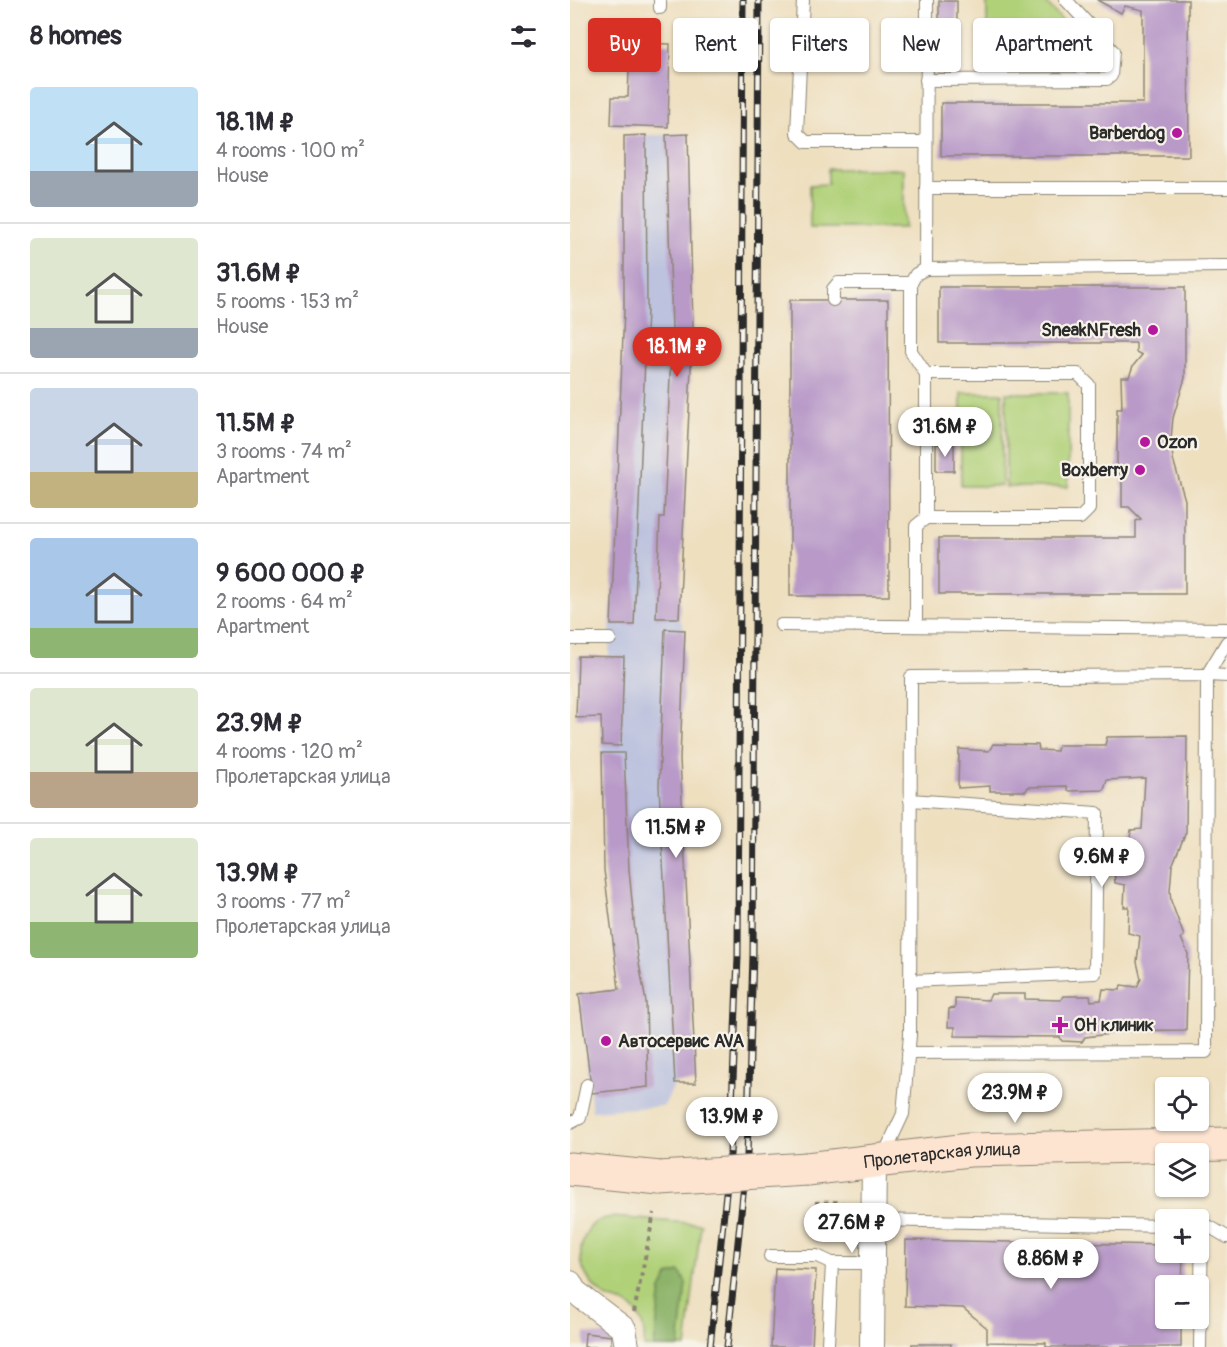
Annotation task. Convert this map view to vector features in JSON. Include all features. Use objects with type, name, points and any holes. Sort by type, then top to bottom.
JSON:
[{"type":"street","name":"Пролетарская улица","points":[[570,1169],[660,1178],[807,1169],[969,1150],[1227,1144]]},
{"type":"street","points":[[872,1347],[873,1220],[878,1161]]},
{"type":"street","points":[[570,1283],[574,1291],[626,1338]]},
{"type":"lane","points":[[802,0],[797,133],[800,139],[806,142],[926,142]]},
{"type":"lane","points":[[926,269],[927,0]]},
{"type":"lane","points":[[926,80],[1107,79],[1111,76],[1113,51],[1066,0]]},
{"type":"lane","points":[[926,188],[1227,188]]},
{"type":"lane","points":[[926,518],[926,374],[911,351],[911,284],[916,274],[926,269],[1227,266]]},
{"type":"lane","points":[[832,300],[833,289],[838,283],[911,284]]},
{"type":"lane","points":[[916,626],[916,526],[926,518],[1080,518],[1086,515],[1089,509],[1089,385],[1085,378],[1078,374],[926,374]]},
{"type":"lane","points":[[781,625],[1227,628]]},
{"type":"lane","points":[[570,639],[610,639]]},
{"type":"lane","points":[[908,1053],[1206,1052],[1207,675],[1227,642]]},
{"type":"lane","points":[[878,1161],[903,1114],[908,1053],[911,677],[1227,676]]},
{"type":"lane","points":[[910,800],[1097,813],[1095,973],[910,981]]},
{"type":"lane","points":[[570,1123],[580,1118],[587,1085]]},
{"type":"lane","points":[[873,1220],[1155,1226]]},
{"type":"lane","points":[[1209,1227],[1227,1237]]},
{"type":"lane","points":[[770,1256],[818,1256],[832,1263],[873,1263]]},
{"type":"lane","points":[[828,1344],[832,1263]]},
{"type":"lane","points":[[1200,1263],[1200,1347]]},
{"type":"path","points":[[815,1203],[839,1202],[853,1207]]},
{"type":"path","points":[[626,1338],[636,1309],[654,1213]]},
{"type":"shaded area","points":[[688,134],[693,327],[679,618],[685,630],[680,759],[696,1083],[675,1083],[664,1106],[592,1111],[579,994],[619,989],[604,870],[601,718],[576,718],[578,656],[609,656],[624,310],[624,136]]},
{"type":"green space","points":[[987,0],[1043,0],[1060,18],[987,18]]},
{"type":"green space","points":[[828,169],[904,169],[904,228],[810,228],[810,185],[828,184]]},
{"type":"green space","points":[[961,393],[1002,393],[1002,486],[961,486]]},
{"type":"green space","points":[[1006,393],[1068,393],[1068,487],[1006,487]]},
{"type":"green space","points":[[612,1217],[701,1224],[686,1347],[644,1347],[643,1326],[634,1309],[603,1295],[591,1283],[583,1269],[581,1246],[589,1229],[595,1223]]},
{"type":"green space","points":[[680,1272],[686,1283],[679,1347],[654,1347],[661,1289],[669,1275]]},
{"type":"building","points":[[1097,0],[1188,0],[1189,156],[941,156],[941,103],[1143,103],[1143,10],[1125,6],[1121,13]]},
{"type":"building","points":[[939,1],[957,1],[957,18],[939,18]]},
{"type":"building","points":[[661,44],[670,44],[668,127],[611,125],[612,97],[628,97],[629,72],[661,72]]},
{"type":"building","points":[[688,134],[693,327],[679,618],[656,618],[660,517],[664,517],[672,329],[666,135]]},
{"type":"building","points":[[646,135],[647,310],[634,625],[611,625],[624,310],[624,136]]},
{"type":"building","points":[[939,287],[1185,287],[1185,378],[1173,418],[1171,439],[1173,459],[1185,500],[1185,594],[939,594],[939,538],[1136,538],[1136,521],[1141,519],[1129,507],[1122,507],[1122,474],[1117,473],[1117,409],[1122,409],[1121,377],[1129,377],[1133,366],[1142,355],[1136,352],[1136,343],[939,343]]},
{"type":"building","points":[[790,300],[888,300],[889,596],[790,596]]},
{"type":"building","points":[[936,444],[954,445],[954,471],[936,471]]},
{"type":"building","points":[[665,629],[685,630],[680,759],[696,1083],[675,1083],[659,786]]},
{"type":"building","points":[[578,656],[624,657],[621,746],[602,745],[601,717],[576,718]]},
{"type":"building","points":[[1187,736],[1186,832],[1172,866],[1170,891],[1171,901],[1184,936],[1181,938],[1188,954],[1186,1030],[1111,1031],[1110,1034],[1085,1037],[1082,1042],[1062,1041],[1060,1037],[955,1036],[955,1027],[948,1027],[949,1009],[955,1008],[955,998],[988,1000],[991,994],[1025,994],[1025,999],[1061,1000],[1063,996],[1090,996],[1091,1001],[1101,1000],[1103,989],[1120,990],[1121,985],[1137,987],[1141,979],[1137,962],[1140,936],[1128,933],[1129,907],[1124,907],[1125,885],[1115,883],[1114,868],[1126,864],[1124,850],[1129,846],[1131,830],[1142,829],[1145,778],[1107,780],[1104,790],[1068,791],[1067,786],[1028,787],[1026,791],[990,791],[990,786],[958,788],[959,749],[989,751],[993,744],[1038,745],[1039,750],[1057,751],[1058,745],[1105,745],[1107,737]]},
{"type":"building","points":[[602,753],[624,753],[629,870],[637,952],[646,1002],[648,1087],[592,1093],[579,994],[619,989],[604,870]]},
{"type":"building","points":[[906,1240],[1155,1245],[1155,1263],[1183,1263],[1182,1275],[1155,1275],[1155,1329],[1181,1329],[1181,1347],[1046,1347],[1046,1343],[987,1342],[987,1328],[963,1308],[905,1306]]},
{"type":"building","points":[[775,1268],[816,1270],[812,1347],[771,1347]]},
{"type":"building","points":[[585,1333],[611,1336],[611,1347],[584,1347]]},
{"type":"building","points":[[912,1344],[951,1344],[951,1347],[912,1347]]},
{"type":"railway","points":[[710,1347],[730,1155],[738,957],[743,0]]},
{"type":"railway","points":[[727,1347],[747,1156],[753,954],[759,0]]},
{"type":"place","name":"Barberdog","points":[[1177,133]]},
{"type":"place","name":"SneakNFresh","points":[[1153,330]]},
{"type":"place","name":"Ozon","points":[[1145,442]]},
{"type":"place","name":"Boxberry","points":[[1140,470]]},
{"type":"place","name":"ОН клиник","points":[[1060,1025]]},
{"type":"place","name":"Автосервис AVA","points":[[606,1041]]}]
